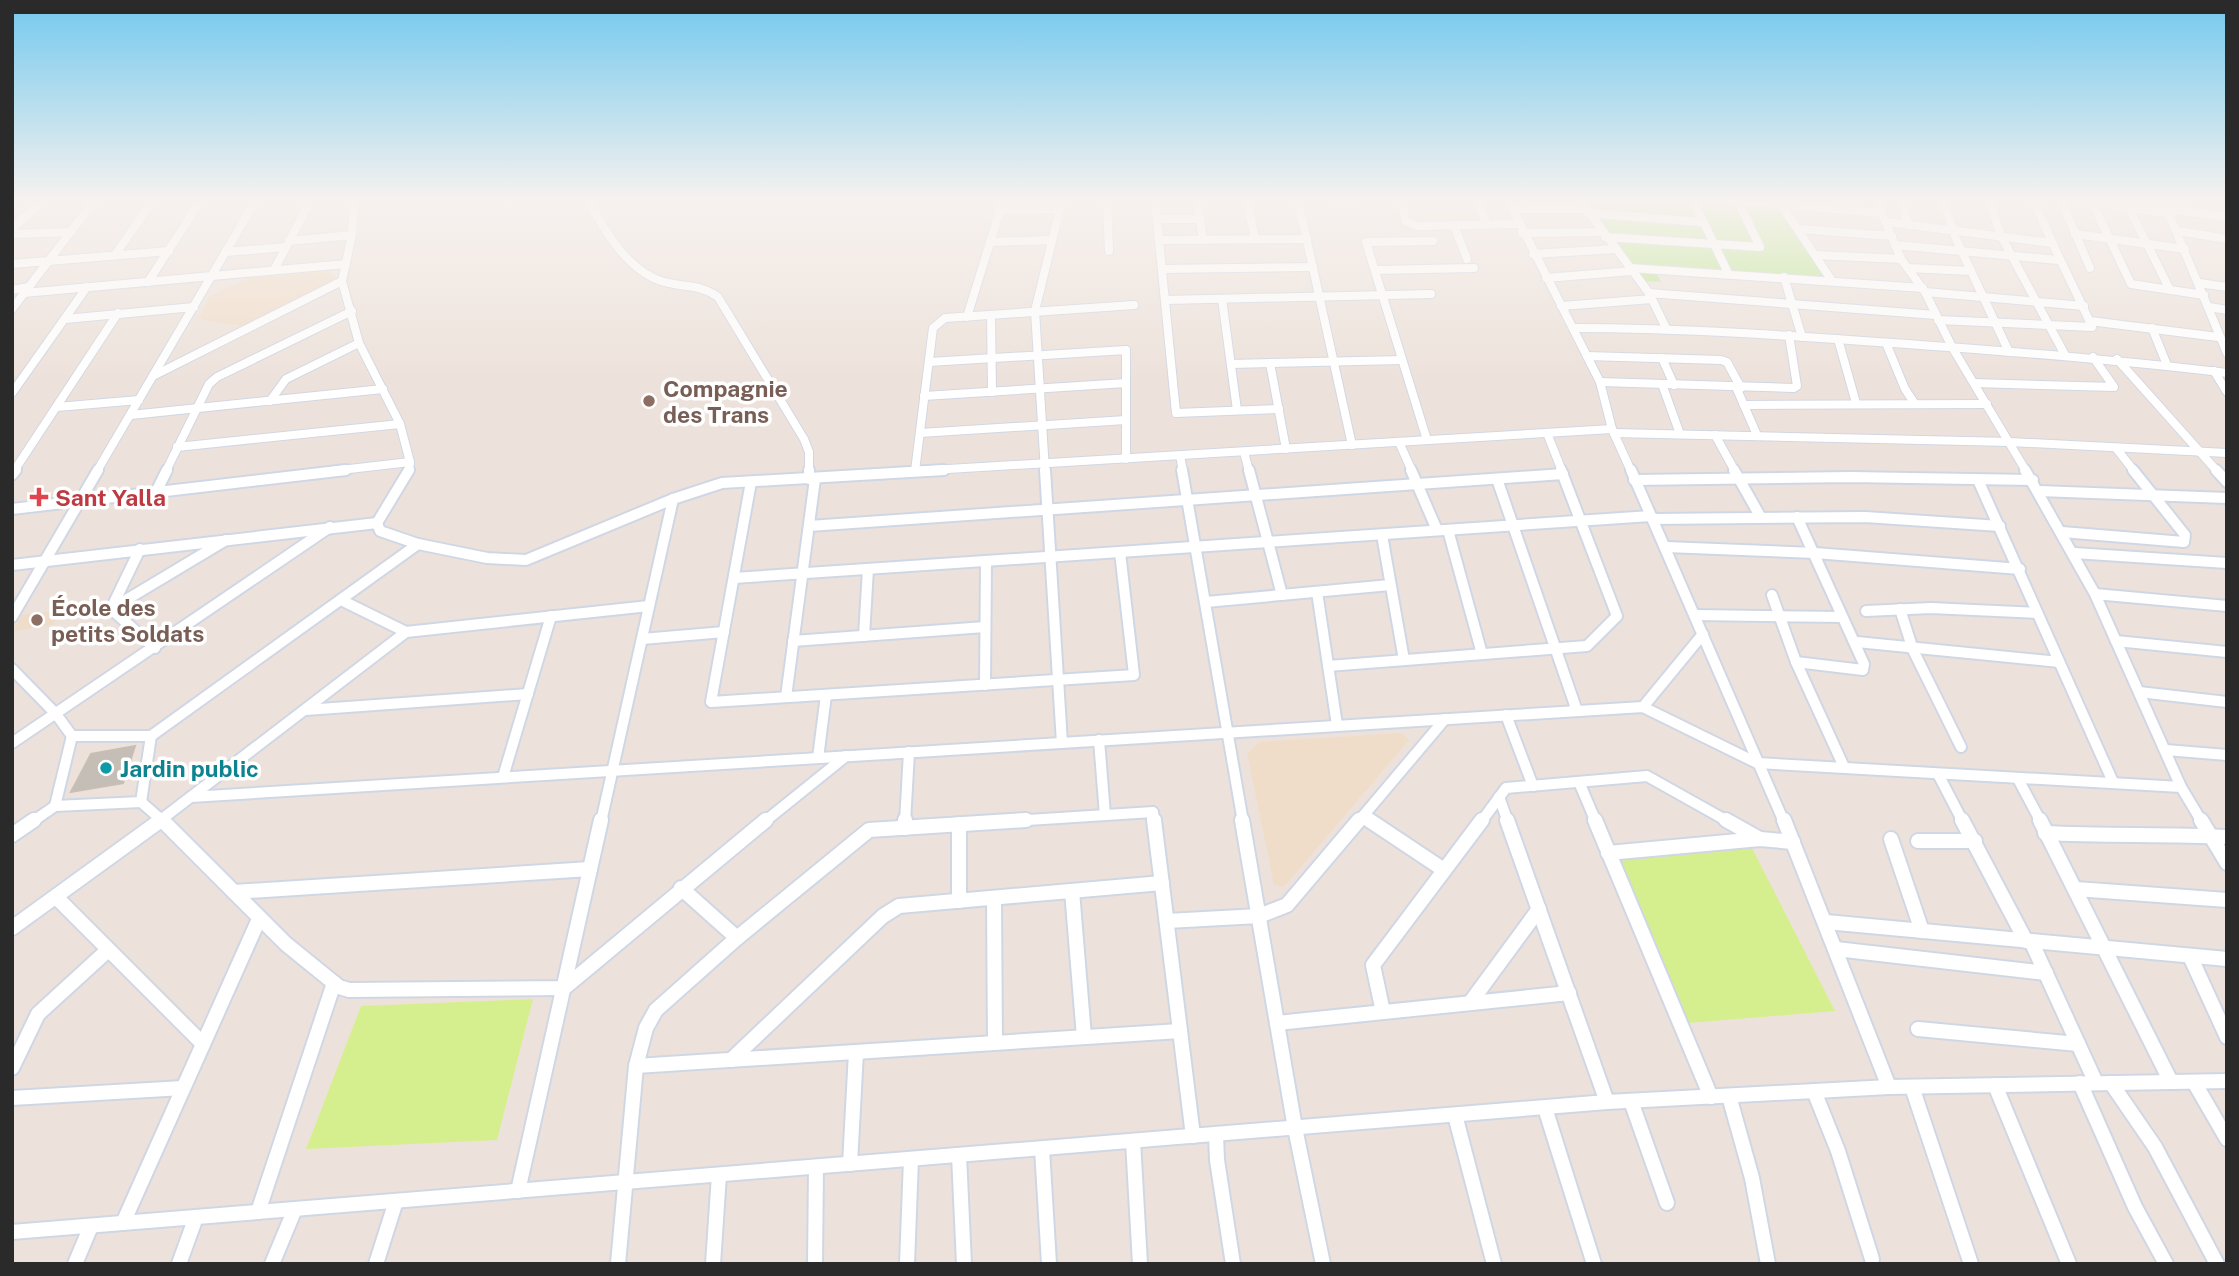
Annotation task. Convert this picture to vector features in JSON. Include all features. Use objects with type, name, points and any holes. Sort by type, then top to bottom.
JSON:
[{"type":"street","points":[[12,264],[65,260]]},
{"type":"street","points":[[148,282],[163,260]]},
{"type":"street","points":[[12,617],[222,260]]},
{"type":"street","points":[[274,270],[280,260]]},
{"type":"street","points":[[346,260],[342,281],[359,343],[400,424],[411,462],[409,473],[377,523]]},
{"type":"street","points":[[633,260],[649,276],[663,281],[706,287],[718,297],[804,439],[809,452],[812,479],[808,526],[786,697]]},
{"type":"street","points":[[967,317],[985,260]]},
{"type":"street","points":[[1047,260],[1035,312],[1062,743]]},
{"type":"street","points":[[1161,260],[1176,413],[1279,409]]},
{"type":"street","points":[[1311,260],[1352,445]]},
{"type":"street","points":[[1373,260],[1427,440]]},
{"type":"street","points":[[1536,260],[1600,382],[1613,431],[1633,480],[1667,547],[1793,842],[1889,1087]]},
{"type":"street","points":[[1624,260],[1651,296],[1666,328]]},
{"type":"street","points":[[1721,260],[1728,273]]},
{"type":"street","points":[[1819,260],[1832,281]]},
{"type":"street","points":[[1901,260],[1924,290],[1952,347],[2074,553],[2181,787],[2209,838],[2227,863]]},
{"type":"street","points":[[1966,260],[2009,352]]},
{"type":"street","points":[[2015,260],[2065,355]]},
{"type":"street","points":[[1561,306],[1651,296],[2090,328],[2084,306],[2058,260],[2054,260]]},
{"type":"street","points":[[2086,260],[2090,268]]},
{"type":"street","points":[[2120,260],[2131,284],[2204,295]]},
{"type":"street","points":[[2154,260],[2171,290]]},
{"type":"street","points":[[2189,260],[2218,337],[2226,348]]},
{"type":"street","points":[[12,309],[49,261]]},
{"type":"street","points":[[12,290],[87,287],[345,264]]},
{"type":"street","points":[[1162,270],[1313,267]]},
{"type":"street","points":[[1377,271],[1474,268]]},
{"type":"street","points":[[1908,268],[1971,271]]},
{"type":"street","points":[[1546,278],[1631,269],[1728,273],[2084,306]]},
{"type":"street","points":[[1784,277],[1802,337]]},
{"type":"street","points":[[153,376],[342,281]]},
{"type":"street","points":[[2199,282],[2227,287]]},
{"type":"street","points":[[12,393],[87,287]]},
{"type":"street","points":[[1165,300],[1431,293]]},
{"type":"street","points":[[1222,299],[1237,411]]},
{"type":"street","points":[[915,472],[933,328],[945,318],[1134,305]]},
{"type":"street","points":[[65,319],[194,307]]},
{"type":"street","points":[[2209,307],[2227,310]]},
{"type":"street","points":[[156,492],[194,409],[209,384],[217,377],[352,311]]},
{"type":"street","points":[[12,475],[16,463],[57,407],[118,313]]},
{"type":"street","points":[[991,315],[992,391]]},
{"type":"street","points":[[2090,321],[2218,337]]},
{"type":"street","points":[[1573,328],[1666,328],[1789,335],[2118,359],[2227,373]]},
{"type":"street","points":[[2152,328],[2166,365]]},
{"type":"street","points":[[1600,382],[1739,388],[1797,386],[1789,335]]},
{"type":"street","points":[[1838,339],[1856,403]]},
{"type":"street","points":[[270,401],[286,379],[359,343]]},
{"type":"street","points":[[1886,343],[1905,389],[1915,404]]},
{"type":"street","points":[[929,362],[1126,350],[1126,459]]},
{"type":"street","points":[[1587,356],[1727,362],[1757,435]]},
{"type":"street","points":[[1974,383],[2114,387],[2093,357]]},
{"type":"street","points":[[1662,358],[1674,385]]},
{"type":"street","points":[[2118,359],[2227,482]]},
{"type":"street","points":[[1231,364],[1402,360]]},
{"type":"street","points":[[1270,363],[1286,449]]},
{"type":"street","points":[[2214,371],[2227,392]]},
{"type":"street","points":[[12,377],[25,376]]},
{"type":"street","points":[[924,396],[1126,383]]},
{"type":"street","points":[[1662,384],[1680,434]]},
{"type":"street","points":[[131,415],[383,389]]},
{"type":"street","points":[[57,407],[139,400]]},
{"type":"street","points":[[1744,405],[1987,404]]},
{"type":"street","points":[[920,433],[1126,420]]},
{"type":"street","points":[[177,447],[400,424]]},
{"type":"street","points":[[377,523],[380,531],[418,544],[508,561],[526,560],[673,499],[722,484],[1547,433],[1613,431],[2010,442],[2227,453]]},
{"type":"street","points":[[1328,666],[1587,646],[1617,616],[1547,433]]},
{"type":"street","points":[[1715,435],[1760,516]]},
{"type":"street","points":[[1399,442],[1442,530],[1482,654]]},
{"type":"street","points":[[2062,532],[2184,542],[2185,535],[2116,448]]},
{"type":"street","points":[[1244,452],[1282,595]]},
{"type":"street","points":[[1180,456],[1295,1128],[1323,1264]]},
{"type":"street","points":[[12,509],[411,462]]},
{"type":"street","points":[[808,526],[1563,474]]},
{"type":"street","points":[[1497,479],[1577,710]]},
{"type":"street","points":[[1633,480],[2033,480]]},
{"type":"street","points":[[1978,480],[2113,782]]},
{"type":"street","points":[[751,482],[711,702],[1134,675],[1120,552]]},
{"type":"street","points":[[2039,491],[2227,498]]},
{"type":"street","points":[[518,1191],[673,499]]},
{"type":"street","points":[[734,578],[1652,517],[1865,517],[2000,526]]},
{"type":"street","points":[[1796,662],[1863,670],[1864,664],[1857,642],[1842,617],[1797,517]]},
{"type":"street","points":[[12,565],[377,523]]},
{"type":"street","points":[[12,743],[330,527]]},
{"type":"street","points":[[1382,535],[1404,660]]},
{"type":"street","points":[[111,609],[229,539]]},
{"type":"street","points":[[72,736],[151,736],[418,544]]},
{"type":"street","points":[[1667,547],[1815,553],[2020,569]]},
{"type":"street","points":[[111,609],[140,550]]},
{"type":"street","points":[[2074,553],[2227,562]]},
{"type":"street","points":[[985,685],[986,561]]},
{"type":"street","points":[[864,636],[868,569]]},
{"type":"street","points":[[1206,602],[1390,585]]},
{"type":"street","points":[[1317,592],[1337,726]]},
{"type":"street","points":[[2095,594],[2227,606]]},
{"type":"street","points":[[1772,595],[1796,662],[1844,767]]},
{"type":"street","points":[[341,600],[406,632]]},
{"type":"street","points":[[12,928],[162,819],[406,632],[649,606]]},
{"type":"street","points":[[1867,611],[1931,608],[2037,613]]},
{"type":"street","points":[[111,609],[155,648]]},
{"type":"street","points":[[1900,610],[1913,650],[1961,747]]},
{"type":"street","points":[[1695,615],[1842,617]]},
{"type":"street","points":[[503,777],[551,617]]},
{"type":"street","points":[[793,642],[985,627]]},
{"type":"street","points":[[642,639],[724,632]]},
{"type":"street","points":[[1643,706],[1703,634]]},
{"type":"street","points":[[2116,641],[2227,652]]},
{"type":"street","points":[[1857,642],[1913,650],[2059,662]]},
{"type":"street","points":[[12,669],[56,714],[72,736],[55,806]]},
{"type":"street","points":[[2139,692],[2227,702]]},
{"type":"street","points":[[306,710],[528,694]]},
{"type":"street","points":[[818,758],[826,695]]},
{"type":"street","points":[[191,797],[1643,706],[1757,763],[2181,787]]},
{"type":"street","points":[[1506,715],[1533,786]]},
{"type":"street","points":[[1167,920],[1259,916],[1287,905],[1445,719]]},
{"type":"street","points":[[141,802],[151,736]]},
{"type":"street","points":[[1099,740],[1105,815]]},
{"type":"street","points":[[2166,750],[2227,755]]},
{"type":"street","points":[[905,828],[909,752]]},
{"type":"street","points":[[12,835],[55,806],[141,802],[162,819],[259,919],[334,984],[349,990],[564,988],[681,888],[847,756]]},
{"type":"street","points":[[1938,774],[2046,973],[2078,1044],[2104,1083],[2155,1147],[2217,1264]]},
{"type":"street","points":[[1383,1012],[1373,965],[1506,788],[1647,776],[1760,839]]},
{"type":"street","points":[[2018,779],[2076,889],[2171,1082]]},
{"type":"street","points":[[1578,782],[1711,1097]]},
{"type":"street","points":[[1499,797],[1607,1102]]},
{"type":"street","points":[[618,1264],[628,1182],[636,1066],[646,1028],[656,1010],[737,938],[869,830],[1153,812],[1193,1136]]},
{"type":"street","points":[[1363,816],[1444,870]]},
{"type":"street","points":[[959,824],[959,901]]},
{"type":"street","points":[[2045,833],[2126,837],[2159,834],[2227,837]]},
{"type":"street","points":[[1608,853],[1760,839],[1793,842]]},
{"type":"street","points":[[1891,839],[1922,931]]},
{"type":"street","points":[[1918,841],[1975,841]]},
{"type":"street","points":[[234,892],[590,869]]},
{"type":"street","points":[[731,1060],[883,916],[899,906],[1162,883]]},
{"type":"street","points":[[681,888],[737,938]]},
{"type":"street","points":[[2076,889],[2227,900]]},
{"type":"street","points":[[1072,891],[1084,1037]]},
{"type":"street","points":[[55,897],[203,1044]]},
{"type":"street","points":[[994,898],[995,1043]]},
{"type":"street","points":[[1470,1003],[1539,909]]},
{"type":"street","points":[[123,1223],[259,919]]},
{"type":"street","points":[[1826,922],[2227,959]]},
{"type":"street","points":[[1836,948],[2046,973]]},
{"type":"street","points":[[12,1068],[38,1014],[108,950]]},
{"type":"street","points":[[2190,956],[2227,1037]]},
{"type":"street","points":[[258,1212],[334,984]]},
{"type":"street","points":[[1278,1023],[1569,993]]},
{"type":"street","points":[[1919,1030],[2078,1044]]},
{"type":"street","points":[[636,1066],[1180,1031]]},
{"type":"street","points":[[850,1164],[856,1052]]},
{"type":"street","points":[[12,1232],[1607,1102],[1889,1087],[2227,1080]]},
{"type":"street","points":[[2194,1082],[2227,1139]]},
{"type":"street","points":[[2080,1083],[2135,1208],[2166,1264]]},
{"type":"street","points":[[1996,1085],[2069,1264]]},
{"type":"street","points":[[1912,1087],[1971,1264]]},
{"type":"street","points":[[12,1098],[183,1088]]},
{"type":"street","points":[[1814,1091],[1838,1151],[1872,1259]]},
{"type":"street","points":[[1729,1096],[1752,1178],[1769,1264]]},
{"type":"street","points":[[1631,1101],[1667,1203]]},
{"type":"street","points":[[1545,1108],[1594,1264]]},
{"type":"street","points":[[1455,1115],[1494,1264]]},
{"type":"street","points":[[1216,1135],[1217,1160],[1233,1264]]},
{"type":"street","points":[[1133,1141],[1140,1264]]},
{"type":"street","points":[[1042,1149],[1049,1264]]},
{"type":"street","points":[[959,1155],[964,1264]]},
{"type":"street","points":[[907,1264],[911,1159]]},
{"type":"street","points":[[815,1264],[816,1167]]},
{"type":"street","points":[[713,1264],[719,1175]]},
{"type":"street","points":[[376,1264],[396,1201]]},
{"type":"street","points":[[272,1264],[295,1209]]},
{"type":"street","points":[[179,1264],[197,1217]]},
{"type":"street","points":[[75,1264],[91,1226]]},
{"type":"shaded area","points":[[330,271],[337,279],[242,326],[199,319],[209,297],[248,278]]},
{"type":"shaded area","name":"École des petits Soldats","points":[[62,610],[53,625],[14,631],[21,615]]},
{"type":"shaded area","points":[[1402,733],[1409,740],[1284,887],[1274,885],[1247,753],[1260,742]]},
{"type":"green space","points":[[1628,260],[1818,260],[1831,280],[1656,272],[1661,282],[1643,281]]},
{"type":"green space","points":[[1752,848],[1835,1011],[1688,1023],[1619,858]]},
{"type":"green space","points":[[533,999],[497,1140],[306,1149],[361,1006]]},
{"type":"building","name":"Jardin public","points":[[135,746],[123,783],[71,792],[91,754]]},
{"type":"place","name":"Compagnie des Trans","points":[[649,401]]},
{"type":"place","name":"Sant Yalla","points":[[39,497]]},
{"type":"place","name":"École des petits Soldats","points":[[37,620]]},
{"type":"place","name":"Jardin public","points":[[106,768]]}]
